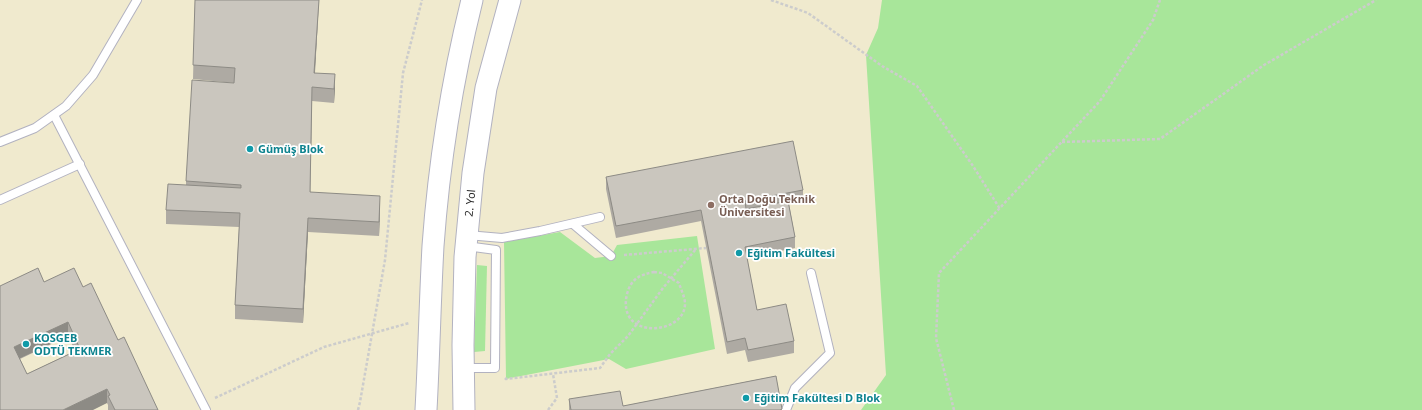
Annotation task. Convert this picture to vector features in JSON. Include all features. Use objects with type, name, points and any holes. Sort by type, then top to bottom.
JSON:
[{"type":"street","points":[[426,410],[433,246],[444,141],[459,51],[472,0]]},
{"type":"street","name":"2. Yol","points":[[464,410],[463,312],[467,240],[474,173],[486,88],[510,0]]},
{"type":"lane","points":[[0,142],[35,128],[66,106],[93,75],[137,0]]},
{"type":"lane","points":[[54,114],[204,407]]},
{"type":"lane","points":[[0,200],[80,164]]},
{"type":"lane","points":[[467,240],[502,238],[600,217]]},
{"type":"lane","points":[[573,224],[611,256]]},
{"type":"lane","points":[[463,368],[495,368],[496,250],[467,240]]},
{"type":"lane","points":[[786,410],[795,388],[830,353],[811,273]]},
{"type":"path","points":[[358,410],[385,260],[403,73],[422,0]]},
{"type":"path","points":[[771,0],[808,13],[882,66],[918,86],[973,166],[1000,209]]},
{"type":"path","points":[[954,410],[936,338],[939,273],[1100,100],[1153,20],[1160,0]]},
{"type":"path","points":[[1062,142],[1160,138],[1264,65],[1376,0]]},
{"type":"path","points":[[611,256],[706,248]]},
{"type":"path","points":[[495,368],[506,379],[600,368],[610,354],[628,336],[671,278],[696,249]]},
{"type":"path","points":[[654,272],[662,273],[671,278],[679,283],[684,297],[685,306],[679,319],[667,327],[643,328],[636,325],[628,315],[625,305],[628,291],[633,281],[643,275],[654,272]]},
{"type":"path","points":[[204,407],[324,346],[430,318]]},
{"type":"path","points":[[548,410],[557,398],[553,374]]},
{"type":"shaded area","name":"Orta Doğu Teknik Üniversitesi","points":[[0,0],[1422,0],[1422,410],[0,410]]},
{"type":"green space","points":[[882,0],[1422,0],[1422,410],[861,410],[886,375],[866,55],[878,28]]},
{"type":"green space","points":[[560,232],[595,258],[611,256],[617,245],[697,236],[715,349],[626,369],[609,359],[506,379],[504,242]]},
{"type":"green space","points":[[477,265],[487,266],[485,351],[474,352]]},
{"type":"building","name":"Gümüş Blok","points":[[195,0],[319,0],[314,73],[335,74],[334,89],[312,87],[310,192],[380,196],[379,222],[308,218],[303,309],[235,305],[240,213],[166,210],[168,184],[241,188],[241,185],[186,181],[192,80],[234,83],[235,68],[193,65]]},
{"type":"building","name":"Eğitim Fakültesi","points":[[793,141],[803,190],[745,201],[746,209],[788,201],[795,237],[745,247],[757,310],[786,304],[794,341],[748,350],[745,338],[727,342],[701,210],[616,226],[606,177]]},
{"type":"building","name":"KOSGEB ODTÜ TEKMER","points":[[38,268],[44,282],[74,268],[83,287],[91,283],[118,340],[124,337],[158,410],[115,410],[108,396],[110,395],[107,389],[63,410],[0,410],[0,286]],"holes":[[[68,322],[80,349],[27,374],[14,347]]]},
{"type":"building","points":[[776,376],[782,409],[780,410],[571,410],[569,399],[620,391],[623,406]]},
{"type":"place","name":"Gümüş Blok","points":[[250,149]]},
{"type":"place","name":"Orta Doğu Teknik Üniversitesi","points":[[711,205]]},
{"type":"place","name":"Eğitim Fakültesi","points":[[739,253]]},
{"type":"place","name":"KOSGEB ODTÜ TEKMER","points":[[26,344]]},
{"type":"place","name":"Eğitim Fakültesi D Blok","points":[[746,398]]}]
